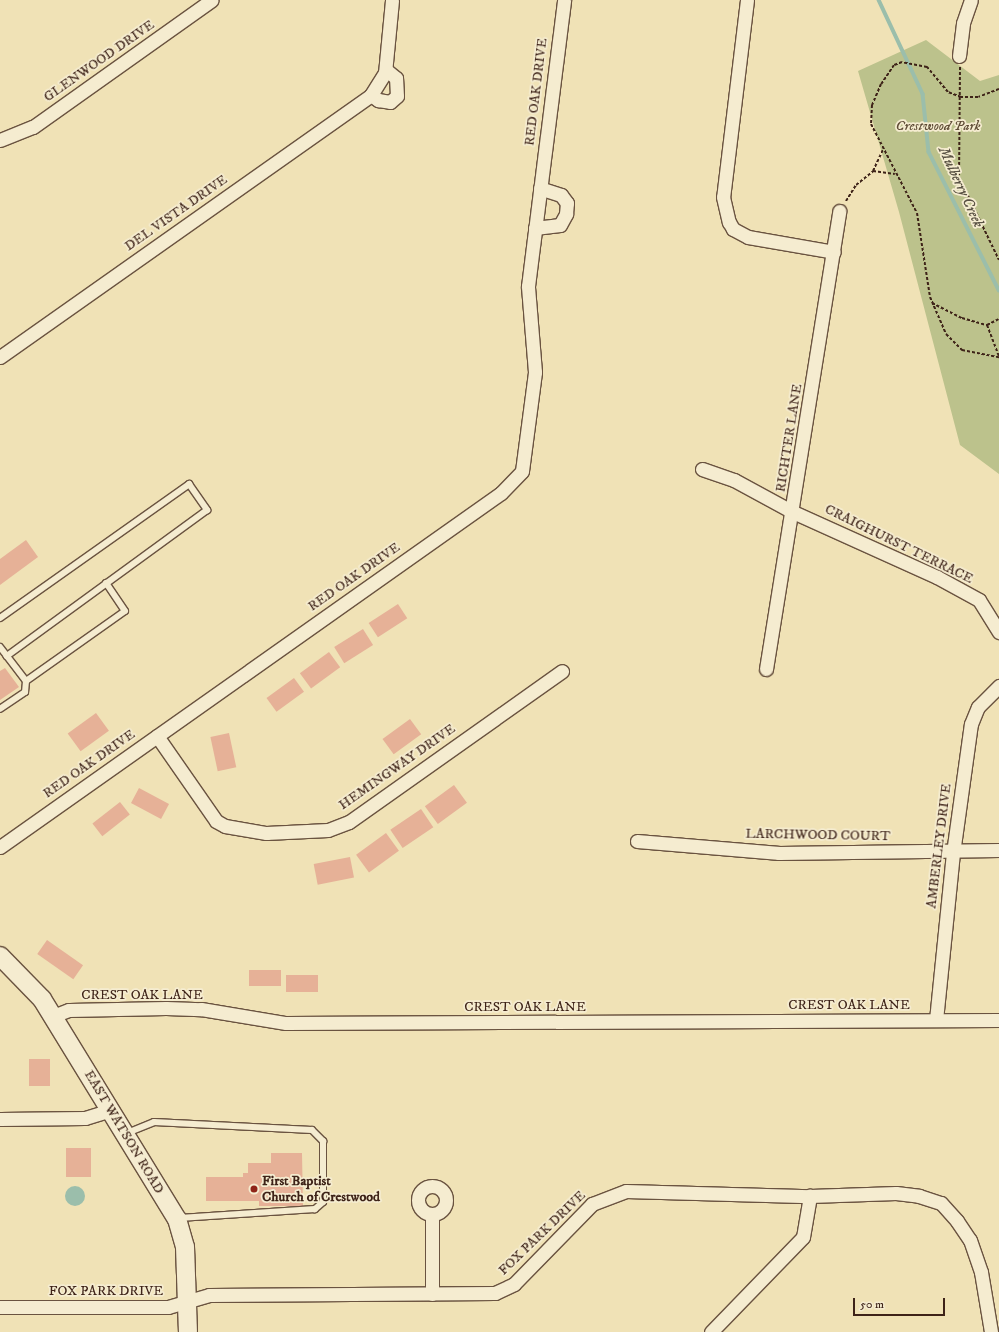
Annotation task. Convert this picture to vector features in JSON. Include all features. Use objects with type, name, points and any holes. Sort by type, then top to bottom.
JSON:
[{"type":"street","name":"GLENWOOD DRIVE","points":[[0,140],[33,127],[212,0]]},
{"type":"street","name":"DEL VISTA DRIVE","points":[[0,357],[371,95],[381,84],[386,70],[392,0]]},
{"type":"street","name":"RED OAK DRIVE","points":[[0,847],[501,493],[522,471],[535,372],[528,286],[564,0]]},
{"type":"street","points":[[747,0],[723,196],[729,222],[733,229],[748,237],[834,252]]},
{"type":"street","points":[[959,56],[963,23],[971,0]]},
{"type":"street","points":[[371,95],[378,100],[390,102],[397,96],[396,78],[386,70]]},
{"type":"street","points":[[535,228],[546,229],[560,225],[566,214],[567,203],[561,195],[540,188]]},
{"type":"street","name":"RICHTER LANE","points":[[766,670],[793,512],[840,211]]},
{"type":"street","name":"CRAIGHURST TERRACE","points":[[702,469],[734,480],[793,512],[937,577],[979,600],[999,632]]},
{"type":"street","name":"HEMINGWAY DRIVE","points":[[157,736],[216,820],[225,826],[266,833],[328,830],[349,822],[562,671]]},
{"type":"street","name":"AMBERLEY DRIVE","points":[[936,1020],[953,852],[971,724],[978,707],[999,686]]},
{"type":"street","name":"LARCHWOOD COURT","points":[[637,841],[779,852],[953,852],[999,850]]},
{"type":"street","name":"EAST WATSON ROAD","points":[[0,956],[42,998],[112,1110],[177,1219],[185,1247],[188,1332]]},
{"type":"street","name":"CREST OAK LANE","points":[[54,1016],[69,1010],[166,1008],[201,1009],[286,1023],[999,1020]]},
{"type":"street","points":[[0,1119],[85,1118],[112,1110]]},
{"type":"street","name":"FOX PARK DRIVE","points":[[0,1307],[168,1307],[209,1295],[495,1293],[505,1290],[514,1284],[592,1204],[608,1196],[626,1191],[810,1196],[896,1194],[919,1196],[941,1203],[970,1240],[981,1272],[991,1332]]},
{"type":"street","points":[[712,1332],[803,1237],[810,1196]]},
{"type":"street","points":[[432,1214],[432,1294]]},
{"type":"lane","points":[[0,618],[189,484],[207,510],[7,656]]},
{"type":"lane","points":[[26,681],[125,611],[106,583]]},
{"type":"lane","points":[[0,647],[26,681],[25,692],[0,709]]},
{"type":"lane","points":[[126,1133],[154,1122],[312,1130],[323,1141],[323,1202],[315,1209],[194,1215],[177,1219]]},
{"type":"path","points":[[959,56],[961,97],[958,113],[959,177],[999,260]]},
{"type":"path","points":[[988,325],[999,357],[962,350],[946,334],[931,302],[917,213],[902,180],[895,174],[872,124],[872,105],[894,65],[902,62],[919,64],[927,67],[948,92],[961,97],[978,97],[999,89]]},
{"type":"path","points":[[840,211],[844,210],[847,195],[872,171],[883,150]]},
{"type":"path","points":[[872,171],[895,174]]},
{"type":"path","points":[[931,302],[962,318],[988,325],[999,319]]},
{"type":"green space","name":"Crestwood Park","points":[[926,40],[980,81],[999,75],[999,474],[960,445],[899,212],[858,71]]},
{"type":"shaded area","points":[[75,1186],[82,1189],[85,1196],[82,1203],[75,1206],[68,1203],[65,1196],[68,1189]]},
{"type":"building","points":[[26,540],[38,557],[0,585],[0,559]]},
{"type":"building","points":[[398,604],[407,618],[378,637],[369,623]]},
{"type":"building","points":[[363,629],[373,645],[344,663],[334,647]]},
{"type":"building","points":[[329,652],[340,667],[311,689],[300,673]]},
{"type":"building","points":[[5,668],[19,687],[0,700],[0,671]]},
{"type":"building","points":[[294,678],[304,692],[276,712],[266,698]]},
{"type":"building","points":[[96,713],[109,731],[81,751],[68,734]]},
{"type":"building","points":[[410,719],[421,734],[394,754],[382,739]]},
{"type":"building","points":[[229,733],[236,767],[218,771],[210,737]]},
{"type":"building","points":[[454,785],[467,803],[438,824],[425,806]]},
{"type":"building","points":[[139,788],[169,804],[161,819],[131,803]]},
{"type":"building","points":[[120,802],[130,815],[102,836],[92,824]]},
{"type":"building","points":[[421,809],[433,827],[403,848],[390,830]]},
{"type":"building","points":[[386,833],[399,851],[369,873],[356,855]]},
{"type":"building","points":[[350,857],[354,878],[318,885],[314,864]]},
{"type":"building","points":[[47,940],[83,965],[73,979],[37,954]]},
{"type":"building","points":[[249,970],[281,970],[281,986],[249,986]]},
{"type":"building","points":[[286,975],[318,975],[318,992],[286,992]]},
{"type":"building","points":[[29,1059],[50,1059],[50,1086],[29,1086]]},
{"type":"building","points":[[66,1148],[91,1148],[91,1177],[66,1177]]},
{"type":"building","name":"First Baptist Church of Crestwood","points":[[271,1153],[302,1153],[303,1206],[259,1206],[259,1201],[206,1201],[206,1177],[243,1177],[243,1173],[248,1173],[248,1163],[271,1163]]},
{"type":"waterway","name":"Mulberry Creek","points":[[879,0],[923,94],[929,152],[999,290]]},
{"type":"place","name":"First Baptist Church of Crestwood","points":[[254,1189]]}]
